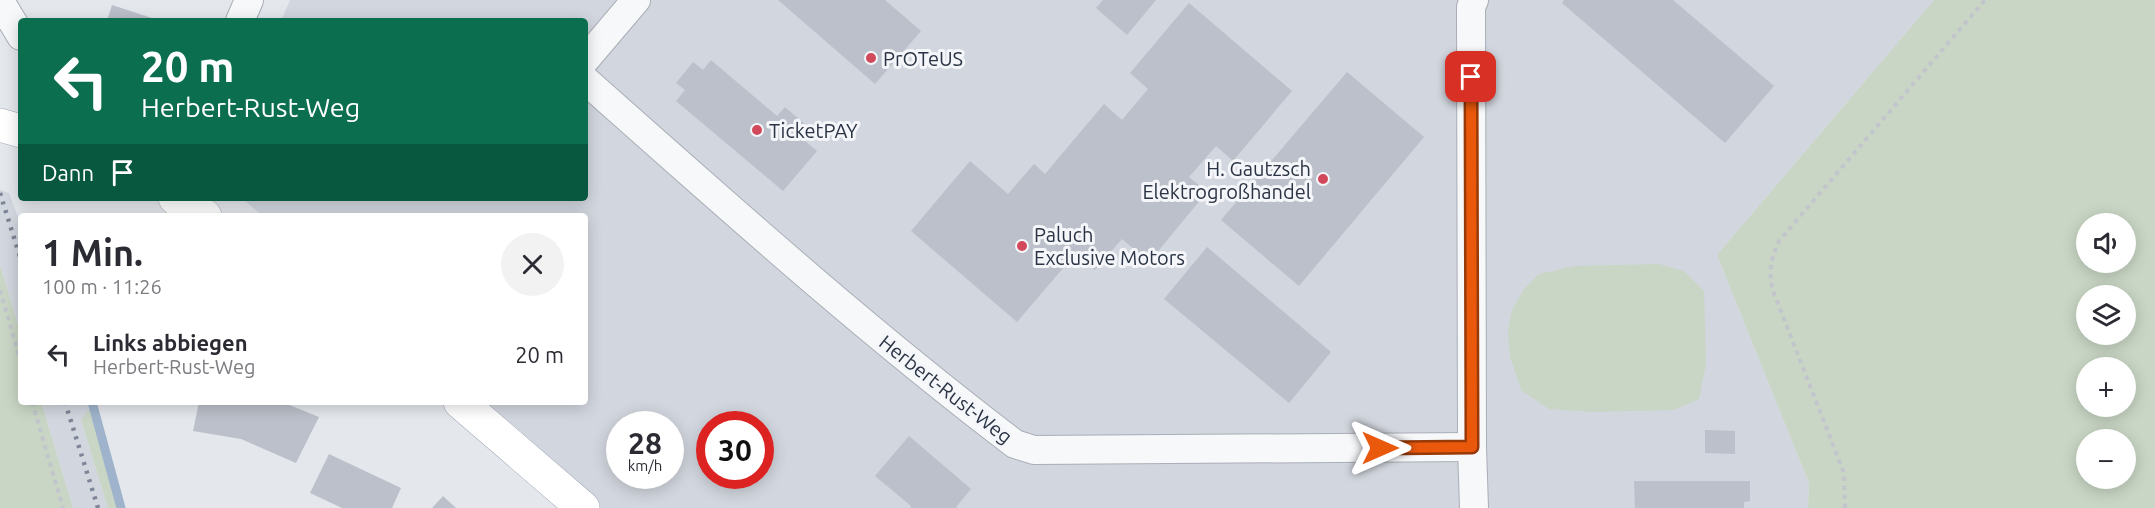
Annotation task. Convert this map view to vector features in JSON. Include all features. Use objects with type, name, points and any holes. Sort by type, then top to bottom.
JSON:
[{"type":"main road","points":[[0,125],[18,130]]},
{"type":"main road","points":[[180,201],[200,213]]},
{"type":"main road","points":[[463,405],[583,508]]},
{"type":"street","points":[[241,18],[249,0]]},
{"type":"street","points":[[588,56],[636,0]]},
{"type":"street","points":[[1474,0],[1471,7],[1474,508]]},
{"type":"street","points":[[0,1],[18,31]]},
{"type":"street","name":"Herbert-Rust-Weg","points":[[588,83],[803,273],[904,357],[1015,444],[1034,450],[1472,447]]},
{"type":"path","points":[[1845,508],[1844,472],[1773,291],[1769,277],[1770,263],[1779,240],[1985,0]]},
{"type":"path","points":[[0,290],[18,353]]},
{"type":"path","points":[[33,405],[63,508]]},
{"type":"shaded area","points":[[290,0],[1934,0],[1717,255],[1809,483],[1808,508],[600,508],[480,405],[588,405],[588,213],[259,213],[245,201],[588,201],[588,18],[282,18]]},
{"type":"shaded area","points":[[0,190],[9,193],[18,217],[18,325],[0,265]]},
{"type":"shaded area","points":[[42,405],[88,405],[89,409],[81,420],[108,508],[73,508]]},
{"type":"green space","points":[[1934,0],[2155,0],[2155,508],[1808,508],[1809,483],[1717,255]]},
{"type":"green space","points":[[1659,264],[1684,271],[1704,291],[1706,364],[1699,399],[1674,410],[1593,412],[1549,409],[1521,390],[1510,357],[1508,332],[1512,310],[1524,289],[1539,274],[1575,266]]},
{"type":"green space","points":[[0,265],[18,325],[18,405],[42,405],[73,508],[0,508]]},
{"type":"green space","points":[[89,409],[120,508],[108,508],[81,420]]},
{"type":"building","name":"PrOTeUS","points":[[778,0],[885,0],[921,31],[875,84]]},
{"type":"building","points":[[1103,0],[1156,0],[1127,35],[1096,8]]},
{"type":"building","points":[[1564,0],[1673,0],[1774,86],[1725,143],[1562,3]]},
{"type":"building","points":[[1189,3],[1292,91],[1233,161],[1216,146],[1189,177],[1207,192],[1149,262],[1122,239],[1095,270],[1076,253],[1017,322],[911,231],[970,161],[1008,194],[1034,164],[1045,174],[1104,104],[1122,120],[1148,89],[1130,73]]},
{"type":"building","points":[[112,5],[152,18],[108,18]]},
{"type":"building","name":"TicketPAY","points":[[711,60],[777,116],[785,107],[806,125],[798,135],[817,151],[783,191],[676,101],[685,90],[676,83],[693,62],[703,70]]},
{"type":"building","name":"H. Gautzsch Elektrogroßhandel","points":[[1347,72],[1424,137],[1299,286],[1221,220]]},
{"type":"building","points":[[1207,247],[1331,352],[1289,403],[1164,299]]},
{"type":"building","points":[[198,405],[289,405],[319,417],[296,463],[241,439],[193,431]]},
{"type":"building","points":[[1705,430],[1735,431],[1735,454],[1705,453]]},
{"type":"building","points":[[909,436],[971,489],[956,507],[958,508],[910,508],[911,506],[875,476]]},
{"type":"building","points":[[329,454],[401,488],[392,508],[342,508],[310,493]]},
{"type":"building","points":[[1634,481],[1750,481],[1750,501],[1744,502],[1744,508],[1635,508]]},
{"type":"building","points":[[443,496],[456,508],[432,508]]},
{"type":"waterway","points":[[93,405],[121,508]]},
{"type":"railway","points":[[0,193],[18,250]]},
{"type":"railway","points":[[66,405],[98,508]]},
{"type":"place","name":"PrOTeUS","points":[[871,58]]},
{"type":"place","name":"TicketPAY","points":[[757,130]]},
{"type":"place","name":"H. Gautzsch Elektrogroßhandel","points":[[1323,179]]},
{"type":"place","name":"Paluch Exclusive Motors","points":[[1022,246]]},
{"type":"route","points":[[1380,448],[1472,447],[1471,77]]}]
